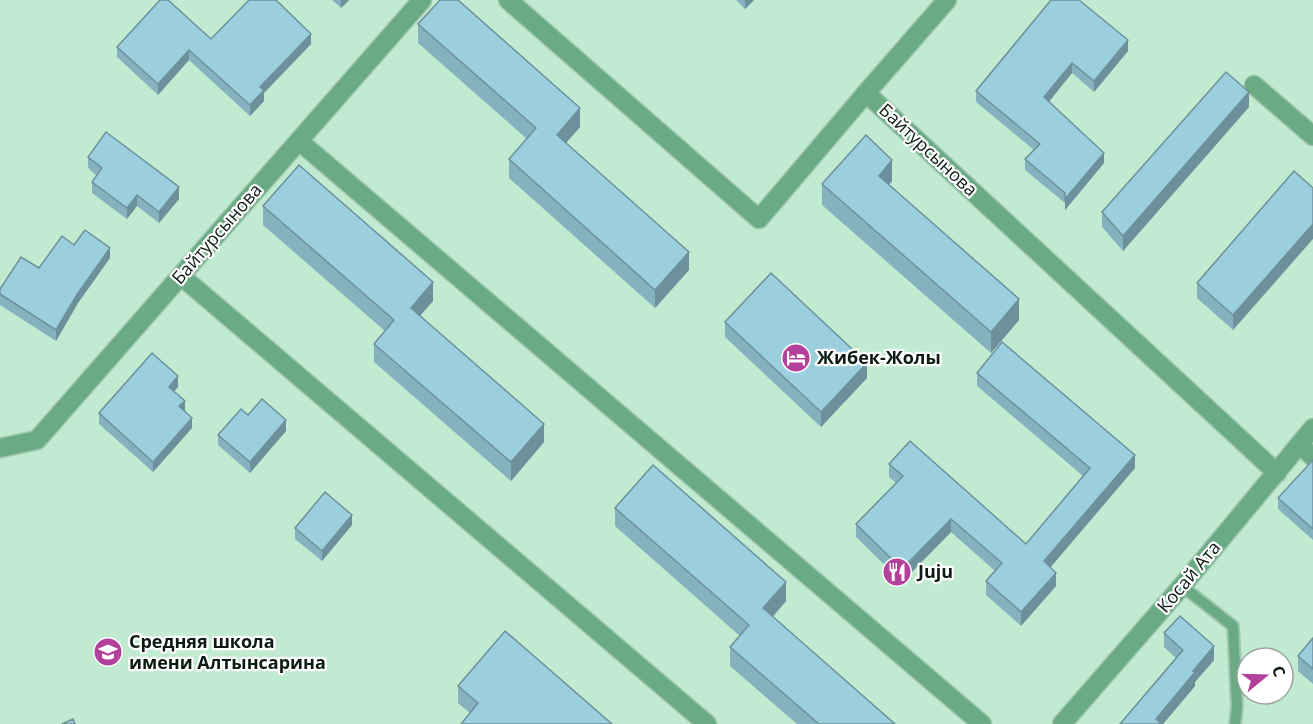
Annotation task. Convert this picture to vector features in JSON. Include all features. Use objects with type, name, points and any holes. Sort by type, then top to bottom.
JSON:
[{"type":"street","name":"Байтурсынова","points":[[0,448],[37,440],[422,0]]},
{"type":"street","name":"Байтурсынова","points":[[508,0],[759,219],[866,93],[1276,472]]},
{"type":"street","points":[[866,93],[947,0]]},
{"type":"street","points":[[1254,85],[1313,136]]},
{"type":"street","points":[[299,141],[982,724]]},
{"type":"street","points":[[181,276],[706,724]]},
{"type":"street","name":"Косай Ата","points":[[1062,724],[1182,586],[1276,472],[1306,451],[1313,428]]},
{"type":"lane","points":[[1182,586],[1233,626],[1237,706],[1235,724]]},
{"type":"building","points":[[160,0],[168,0],[211,39],[249,0],[276,0],[311,34],[260,87],[264,90],[250,105],[189,50],[158,84],[117,47]]},
{"type":"building","points":[[440,0],[458,0],[580,108],[557,135],[689,252],[655,290],[509,159],[536,128],[418,24]]},
{"type":"building","points":[[1051,0],[1079,0],[1128,40],[1094,81],[1072,63],[1044,97],[1104,153],[1065,199],[1065,193],[1025,159],[1040,144],[976,91]]},
{"type":"building","points":[[1226,72],[1249,92],[1123,236],[1102,212]]},
{"type":"building","points":[[106,132],[179,187],[159,212],[137,195],[127,208],[92,182],[102,168],[88,157]]},
{"type":"building","points":[[866,135],[892,160],[879,176],[1019,299],[991,332],[822,184]]},
{"type":"building","points":[[299,165],[433,282],[411,308],[544,424],[511,462],[374,344],[394,320],[263,206]]},
{"type":"building","points":[[1294,171],[1313,188],[1313,224],[1233,315],[1197,283]]},
{"type":"building","points":[[85,230],[110,248],[78,293],[56,330],[0,294],[0,289],[21,257],[39,268],[62,236],[74,245]]},
{"type":"building","name":"Жибек-Жолы","points":[[771,273],[867,363],[821,412],[725,322]]},
{"type":"building","points":[[1002,342],[1135,455],[1044,561],[1056,573],[1021,612],[986,581],[1002,563],[951,519],[902,569],[856,524],[903,476],[889,464],[910,441],[1026,544],[1090,468],[977,373]]},
{"type":"building","points":[[152,353],[178,376],[169,387],[185,401],[179,406],[192,418],[153,462],[99,413]]},
{"type":"building","points":[[262,399],[286,420],[250,462],[218,435],[241,409],[248,415]]},
{"type":"building","points":[[1313,460],[1313,529],[1278,498]]},
{"type":"building","points":[[653,465],[786,582],[763,608],[895,724],[819,724],[730,647],[749,625],[615,508]]},
{"type":"building","points":[[325,492],[352,515],[322,551],[295,528]]},
{"type":"building","points":[[1180,616],[1214,646],[1156,719],[1161,724],[1120,724],[1183,650],[1164,633]]},
{"type":"building","points":[[505,631],[612,724],[461,724],[478,703],[458,686]]},
{"type":"building","points":[[1313,638],[1313,669],[1298,656]]},
{"type":"building","points":[[73,719],[75,724],[62,724]]},
{"type":"place","name":"Жибек-Жолы","points":[[796,358]]},
{"type":"place","name":"Juju","points":[[897,572]]},
{"type":"place","name":"Средняя школа имени Алтынсарина","points":[[108,652]]}]
